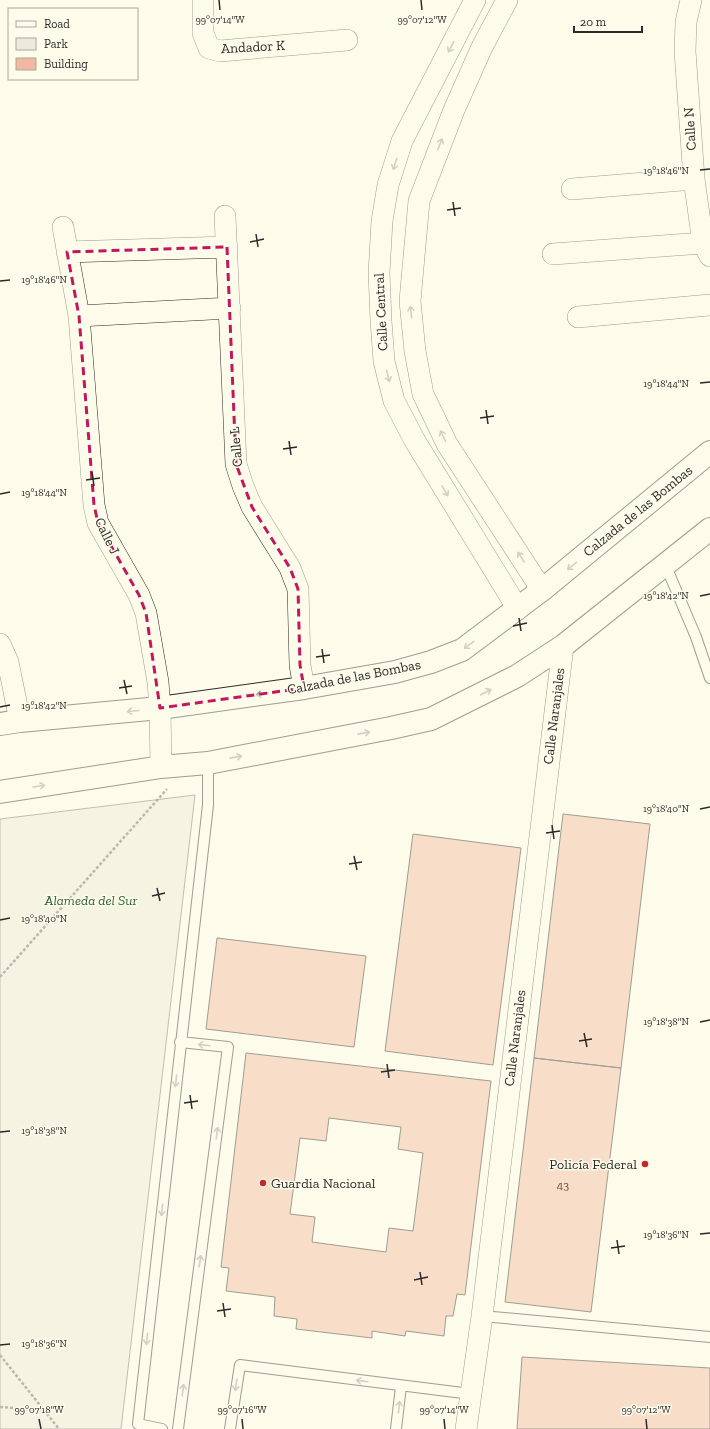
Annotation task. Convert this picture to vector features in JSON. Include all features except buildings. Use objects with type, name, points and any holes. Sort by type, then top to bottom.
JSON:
[{"type":"main road","name":"Calzada de las Bombas","points":[[10,723],[160,708],[304,688],[395,672],[431,662],[462,650],[542,590],[710,452]]},
{"type":"main road","points":[[0,792],[161,767],[198,764],[383,730],[431,719],[517,676],[563,646],[710,529]]},
{"type":"street","name":"Andador K","points":[[203,0],[203,33],[210,48],[220,51],[347,40]]},
{"type":"street","name":"Calle Central","points":[[476,0],[402,141],[388,185],[382,221],[379,273],[381,321],[384,361],[394,401],[415,441],[518,609]]},
{"type":"street","name":"Calle Central","points":[[507,0],[482,47],[454,110],[419,201],[410,301],[415,351],[423,394],[426,401],[447,444],[542,590]]},
{"type":"street","name":"Calle N","points":[[691,0],[686,22],[685,51],[694,179],[706,249]]},
{"type":"street","points":[[572,189],[694,179]]},
{"type":"street","name":"Calle L","points":[[226,216],[236,464],[242,486],[252,507],[290,568],[298,589],[300,664],[304,688]]},
{"type":"street","name":"Calle J","points":[[63,227],[79,316],[94,505],[98,524],[139,595],[146,613],[158,682],[161,767]]},
{"type":"street","points":[[67,252],[227,247]]},
{"type":"street","points":[[553,254],[706,249]]},
{"type":"street","points":[[578,317],[710,304]]},
{"type":"street","points":[[79,316],[230,308]]},
{"type":"street","points":[[0,644],[8,662],[10,723]]},
{"type":"street","name":"Calle Naranjales","points":[[466,1429],[482,1316],[563,646]]},
{"type":"lane","points":[[665,564],[696,637],[710,678]]},
{"type":"lane","points":[[162,1429],[138,1424],[180,1042],[208,806],[198,764]]},
{"type":"lane","points":[[178,1429],[228,1048],[180,1042]]},
{"type":"lane","points":[[482,1316],[710,1337]]},
{"type":"lane","points":[[230,1429],[240,1365],[471,1394]]},
{"type":"lane","points":[[396,1429],[401,1386]]},
{"type":"path","points":[[0,977],[198,764]]},
{"type":"path","points":[[0,1355],[59,1429]]},
{"type":"path","points":[[0,1407],[43,1410]]},
{"type":"highlighted area","points":[[227,247],[236,464],[252,507],[290,568],[298,589],[300,665],[304,688],[160,708],[146,613],[139,595],[98,523],[94,505],[79,316],[67,252]]},
{"type":"green space","name":"Alameda del Sur","points":[[195,795],[121,1429],[0,1429],[0,819]]},
{"type":"place","name":"Policía Federal","points":[[645,1164]]},
{"type":"place","name":"Guardia Nacional","points":[[263,1183]]}]
